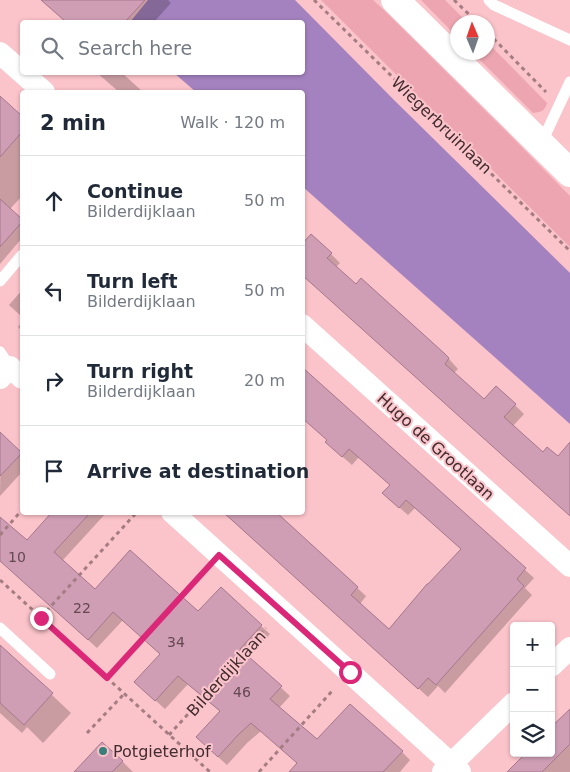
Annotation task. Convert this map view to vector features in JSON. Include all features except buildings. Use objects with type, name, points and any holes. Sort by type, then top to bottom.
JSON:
[{"type":"street","points":[[395,0],[570,173]]},
{"type":"street","points":[[0,53],[20,71]]},
{"type":"street","points":[[25,75],[42,90]]},
{"type":"street","name":"Hugo de Grootlaan","points":[[305,328],[570,566]]},
{"type":"street","points":[[175,515],[350,672],[451,769],[510,707]]},
{"type":"street","points":[[555,662],[570,648]]},
{"type":"lane","points":[[489,0],[494,5],[570,40]]},
{"type":"lane","points":[[540,144],[570,82]]},
{"type":"lane","points":[[0,281],[20,257]]},
{"type":"lane","points":[[0,628],[50,674]]},
{"type":"path","name":"Wiegerbruinlaan","points":[[314,0],[570,251]]},
{"type":"path","points":[[454,0],[470,15]]},
{"type":"path","points":[[495,40],[559,104]]},
{"type":"path","points":[[0,534],[20,512]]},
{"type":"path","points":[[41,618],[133,515]]},
{"type":"path","points":[[107,678],[219,555]]},
{"type":"path","points":[[0,580],[210,772]]},
{"type":"path","name":"Bilderdijklaan","points":[[169,735],[282,611]]},
{"type":"path","points":[[259,772],[350,672]]},
{"type":"path","points":[[87,733],[124,694]]},
{"type":"shaded area","points":[[148,0],[295,0],[570,273],[570,424],[305,189],[305,90],[194,90],[176,75],[305,75],[305,20],[132,20]]},
{"type":"shaded area","points":[[321,0],[373,0],[384,10],[570,196],[570,247]]},
{"type":"shaded area","points":[[421,0],[445,0],[460,15],[450,15],[450,30]]},
{"type":"shaded area","points":[[495,50],[547,103],[540,112],[533,113],[480,60],[495,60]]},
{"type":"place","name":"Potgieterhof","points":[[103,751]]},
{"type":"route","points":[[41,618],[107,678],[219,555],[350,672]]}]
